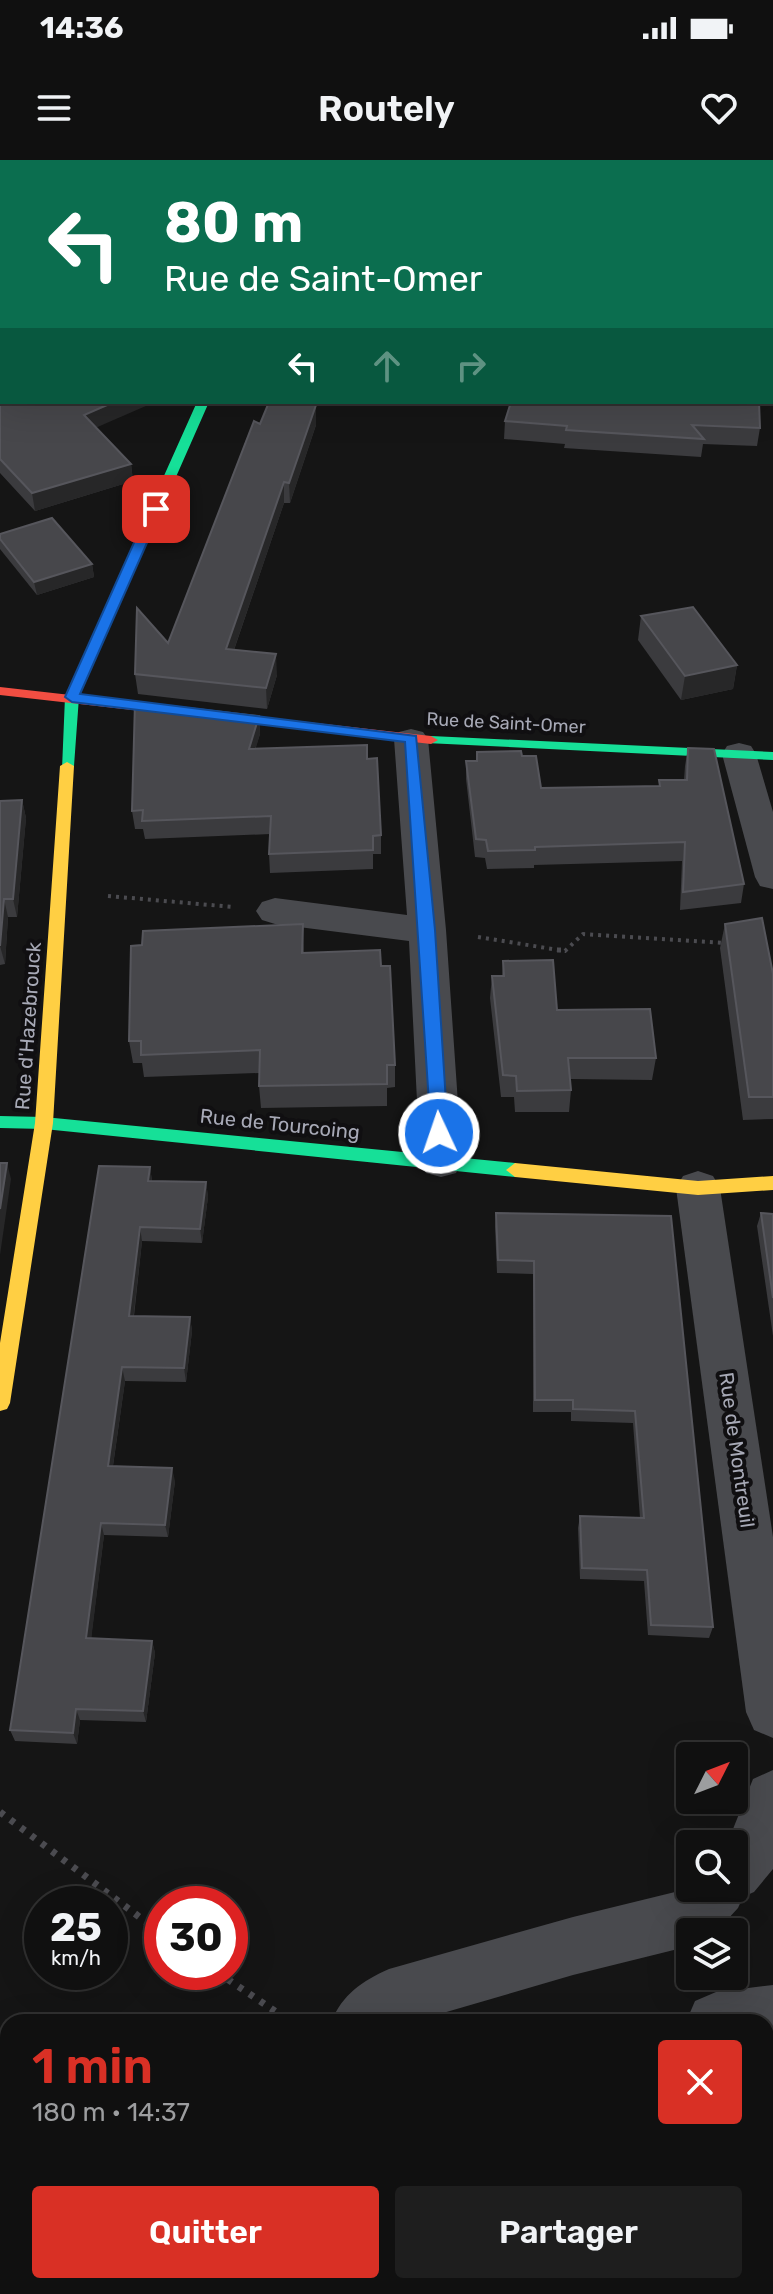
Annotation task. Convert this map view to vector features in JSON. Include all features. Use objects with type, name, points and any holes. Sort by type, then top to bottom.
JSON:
[{"type":"street","points":[[72,697],[202,404]]},
{"type":"street","name":"Rue de Saint-Omer","points":[[0,691],[411,739],[756,755]]},
{"type":"street","name":"Rue d'Hazebrouck","points":[[0,1403],[44,1123],[72,697]]},
{"type":"street","points":[[411,739],[427,930],[441,1161]]},
{"type":"street","points":[[756,755],[773,877]]},
{"type":"street","points":[[275,911],[427,930]]},
{"type":"street","name":"Rue de Tourcoing","points":[[0,1122],[44,1123],[698,1188],[773,1183]]},
{"type":"street","name":"Rue de Montreuil","points":[[698,1188],[773,1712]]},
{"type":"street","points":[[748,1857],[773,1798]]},
{"type":"street","points":[[371,2014],[389,1999],[573,1946],[691,1917],[705,1902]]},
{"type":"path","points":[[59,892],[275,911]]},
{"type":"path","points":[[427,930],[565,951],[583,934],[725,943]]},
{"type":"path","points":[[0,1812],[144,1920]]},
{"type":"path","points":[[244,1990],[279,2014]]},
{"type":"building","points":[[0,404],[109,404],[84,415],[131,464],[32,493],[0,459]]},
{"type":"building","points":[[268,404],[316,405],[289,483],[284,482],[226,649],[276,654],[266,688],[135,674],[137,608],[168,643],[254,421],[260,424]]},
{"type":"building","points":[[510,404],[759,404],[760,428],[692,425],[704,439],[566,430],[567,426],[505,421]]},
{"type":"building","points":[[52,518],[92,564],[34,582],[0,539],[0,534]]},
{"type":"building","points":[[693,607],[737,665],[685,676],[641,616]]},
{"type":"building","points":[[135,702],[259,716],[249,749],[367,745],[367,759],[377,758],[381,835],[373,836],[373,850],[269,854],[271,816],[142,821],[143,810],[132,811]]},
{"type":"building","points":[[688,748],[714,749],[744,884],[683,892],[685,842],[488,851],[486,840],[476,839],[466,761],[477,761],[477,752],[521,751],[522,756],[536,756],[541,788],[660,786],[659,780],[687,780]]},
{"type":"building","points":[[22,800],[13,899],[4,899],[0,946],[0,801]]},
{"type":"building","points":[[762,918],[773,974],[773,1097],[749,1097],[725,924]]},
{"type":"building","points":[[303,924],[302,953],[380,950],[381,966],[390,966],[395,1065],[387,1065],[387,1084],[259,1086],[260,1050],[141,1055],[141,1041],[129,1041],[131,946],[142,945],[143,931]]},
{"type":"building","points":[[553,960],[557,1010],[650,1009],[656,1058],[568,1058],[571,1090],[517,1091],[516,1076],[503,1075],[492,976],[504,976],[503,961]]},
{"type":"building","points":[[0,1163],[7,1163],[0,1209]]},
{"type":"building","points":[[99,1166],[150,1167],[148,1181],[206,1182],[200,1229],[140,1227],[129,1316],[190,1317],[184,1368],[122,1367],[108,1466],[172,1468],[165,1525],[101,1523],[86,1638],[152,1641],[143,1711],[76,1709],[73,1733],[10,1730]]},
{"type":"building","points":[[496,1213],[671,1216],[713,1627],[651,1625],[647,1570],[582,1568],[580,1516],[644,1518],[635,1411],[573,1409],[573,1400],[535,1400],[534,1261],[498,1260]]},
{"type":"building","points":[[761,1213],[773,1214],[773,1298]]},
{"type":"traffic: fast","points":[[67,766],[72,697],[202,404]]},
{"type":"traffic: fast","points":[[431,740],[773,756]]},
{"type":"traffic: fast","points":[[0,1122],[44,1123],[515,1170]]},
{"type":"traffic: slow","points":[[0,1403],[44,1123],[67,766]]},
{"type":"traffic: slow","points":[[515,1170],[698,1188],[773,1183]]},
{"type":"traffic: jam","points":[[0,691],[431,740]]},
{"type":"route","points":[[156,509],[72,697],[411,739],[427,930],[439,1133]]}]
